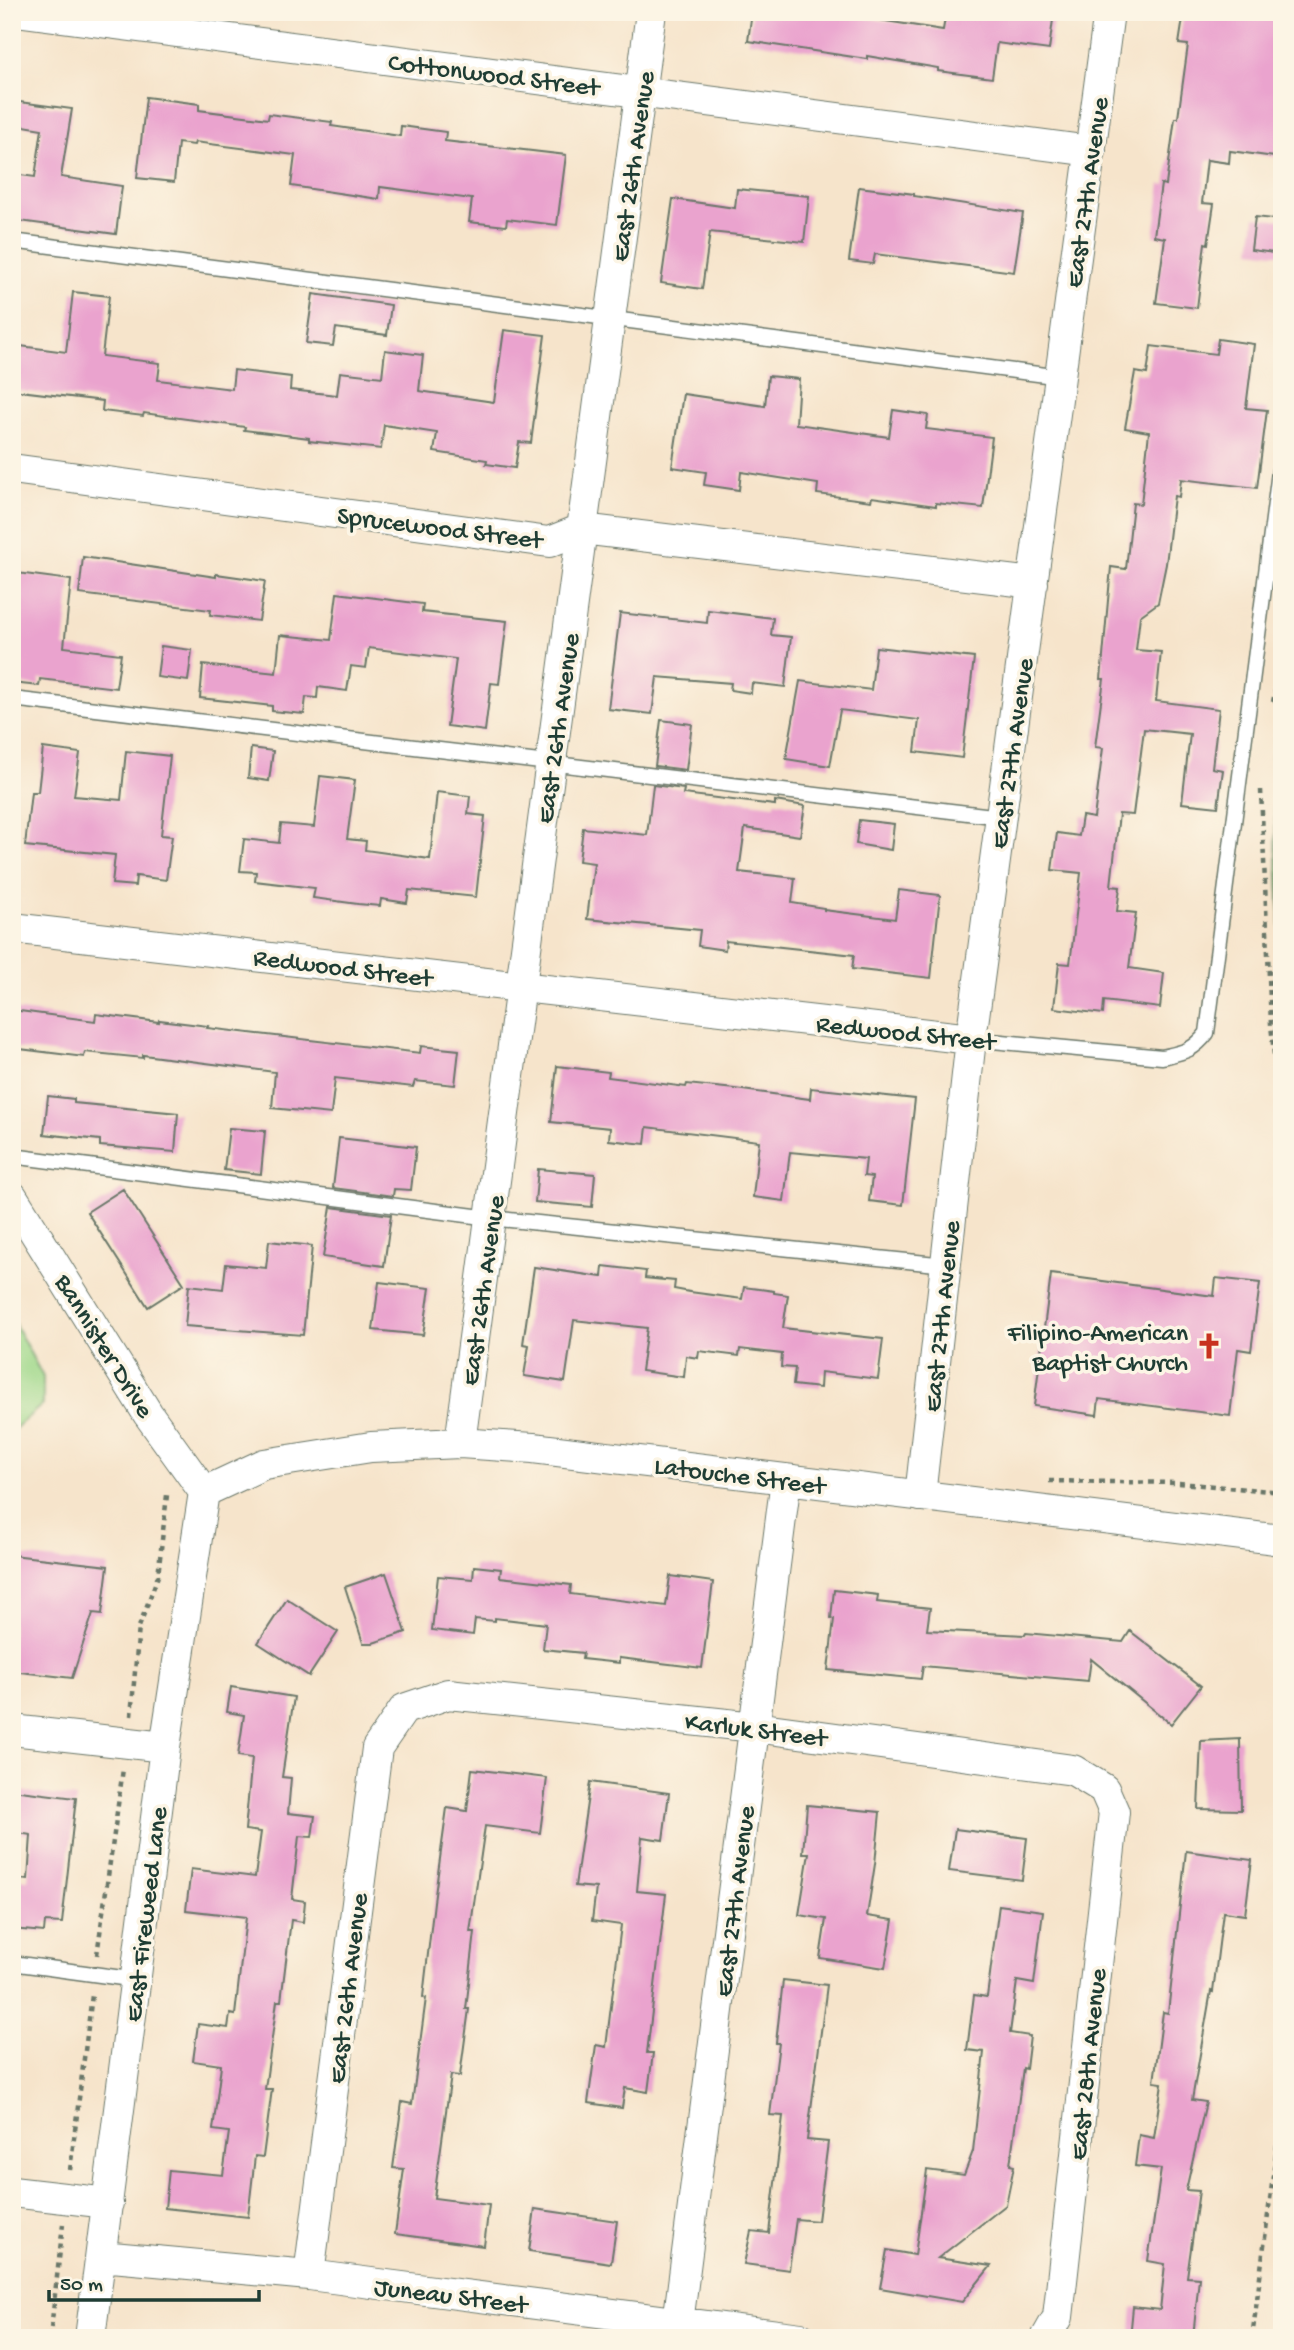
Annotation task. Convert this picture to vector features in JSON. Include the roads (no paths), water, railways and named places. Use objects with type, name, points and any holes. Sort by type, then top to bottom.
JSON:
[{"type":"street","name":"Cottonwood Street","points":[[23,12],[1091,151]]},
{"type":"street","name":"East 26th Avenue","points":[[460,1443],[651,12]]},
{"type":"street","name":"East 27th Avenue","points":[[920,1496],[971,1039],[1110,12]]},
{"type":"street","name":"Sprucewood Street","points":[[12,469],[549,542],[582,529],[1033,583]]},
{"type":"street","name":"Redwood Street","points":[[12,928],[971,1039]]},
{"type":"street","name":"Bannister Drive","points":[[12,1196],[148,1414],[204,1492]]},
{"type":"street","name":"Latouche Street","points":[[204,1492],[264,1464],[371,1447],[460,1443],[533,1448],[1282,1540]]},
{"type":"street","name":"East 27th Avenue","points":[[678,2323],[786,1479]]},
{"type":"street","name":"East Fireweed Lane","points":[[90,2338],[165,1746],[204,1492]]},
{"type":"street","name":"Karluk Street","points":[[404,1709],[448,1694],[755,1727],[1073,1770],[1104,1789]]},
{"type":"street","name":"East 26th Avenue","points":[[310,2275],[377,1748],[404,1709]]},
{"type":"street","points":[[12,1730],[165,1746]]},
{"type":"street","name":"East 28th Avenue","points":[[1046,2338],[1058,2318],[1113,1826],[1114,1812],[1104,1789]]},
{"type":"street","points":[[12,2192],[108,2203]]},
{"type":"street","name":"Juneau Street","points":[[101,2256],[310,2275],[801,2338]]},
{"type":"lane","points":[[12,241],[1060,377]]},
{"type":"lane","name":"Redwood Street","points":[[971,1039],[1162,1057],[1196,1046],[1207,1033],[1282,447]]},
{"type":"lane","points":[[12,699],[1001,817]]},
{"type":"lane","points":[[12,1156],[490,1218],[946,1265]]},
{"type":"lane","points":[[12,1963],[137,1980]]},
{"type":"place","name":"Filipino-American Baptist Church","points":[[1209,1346]]}]
